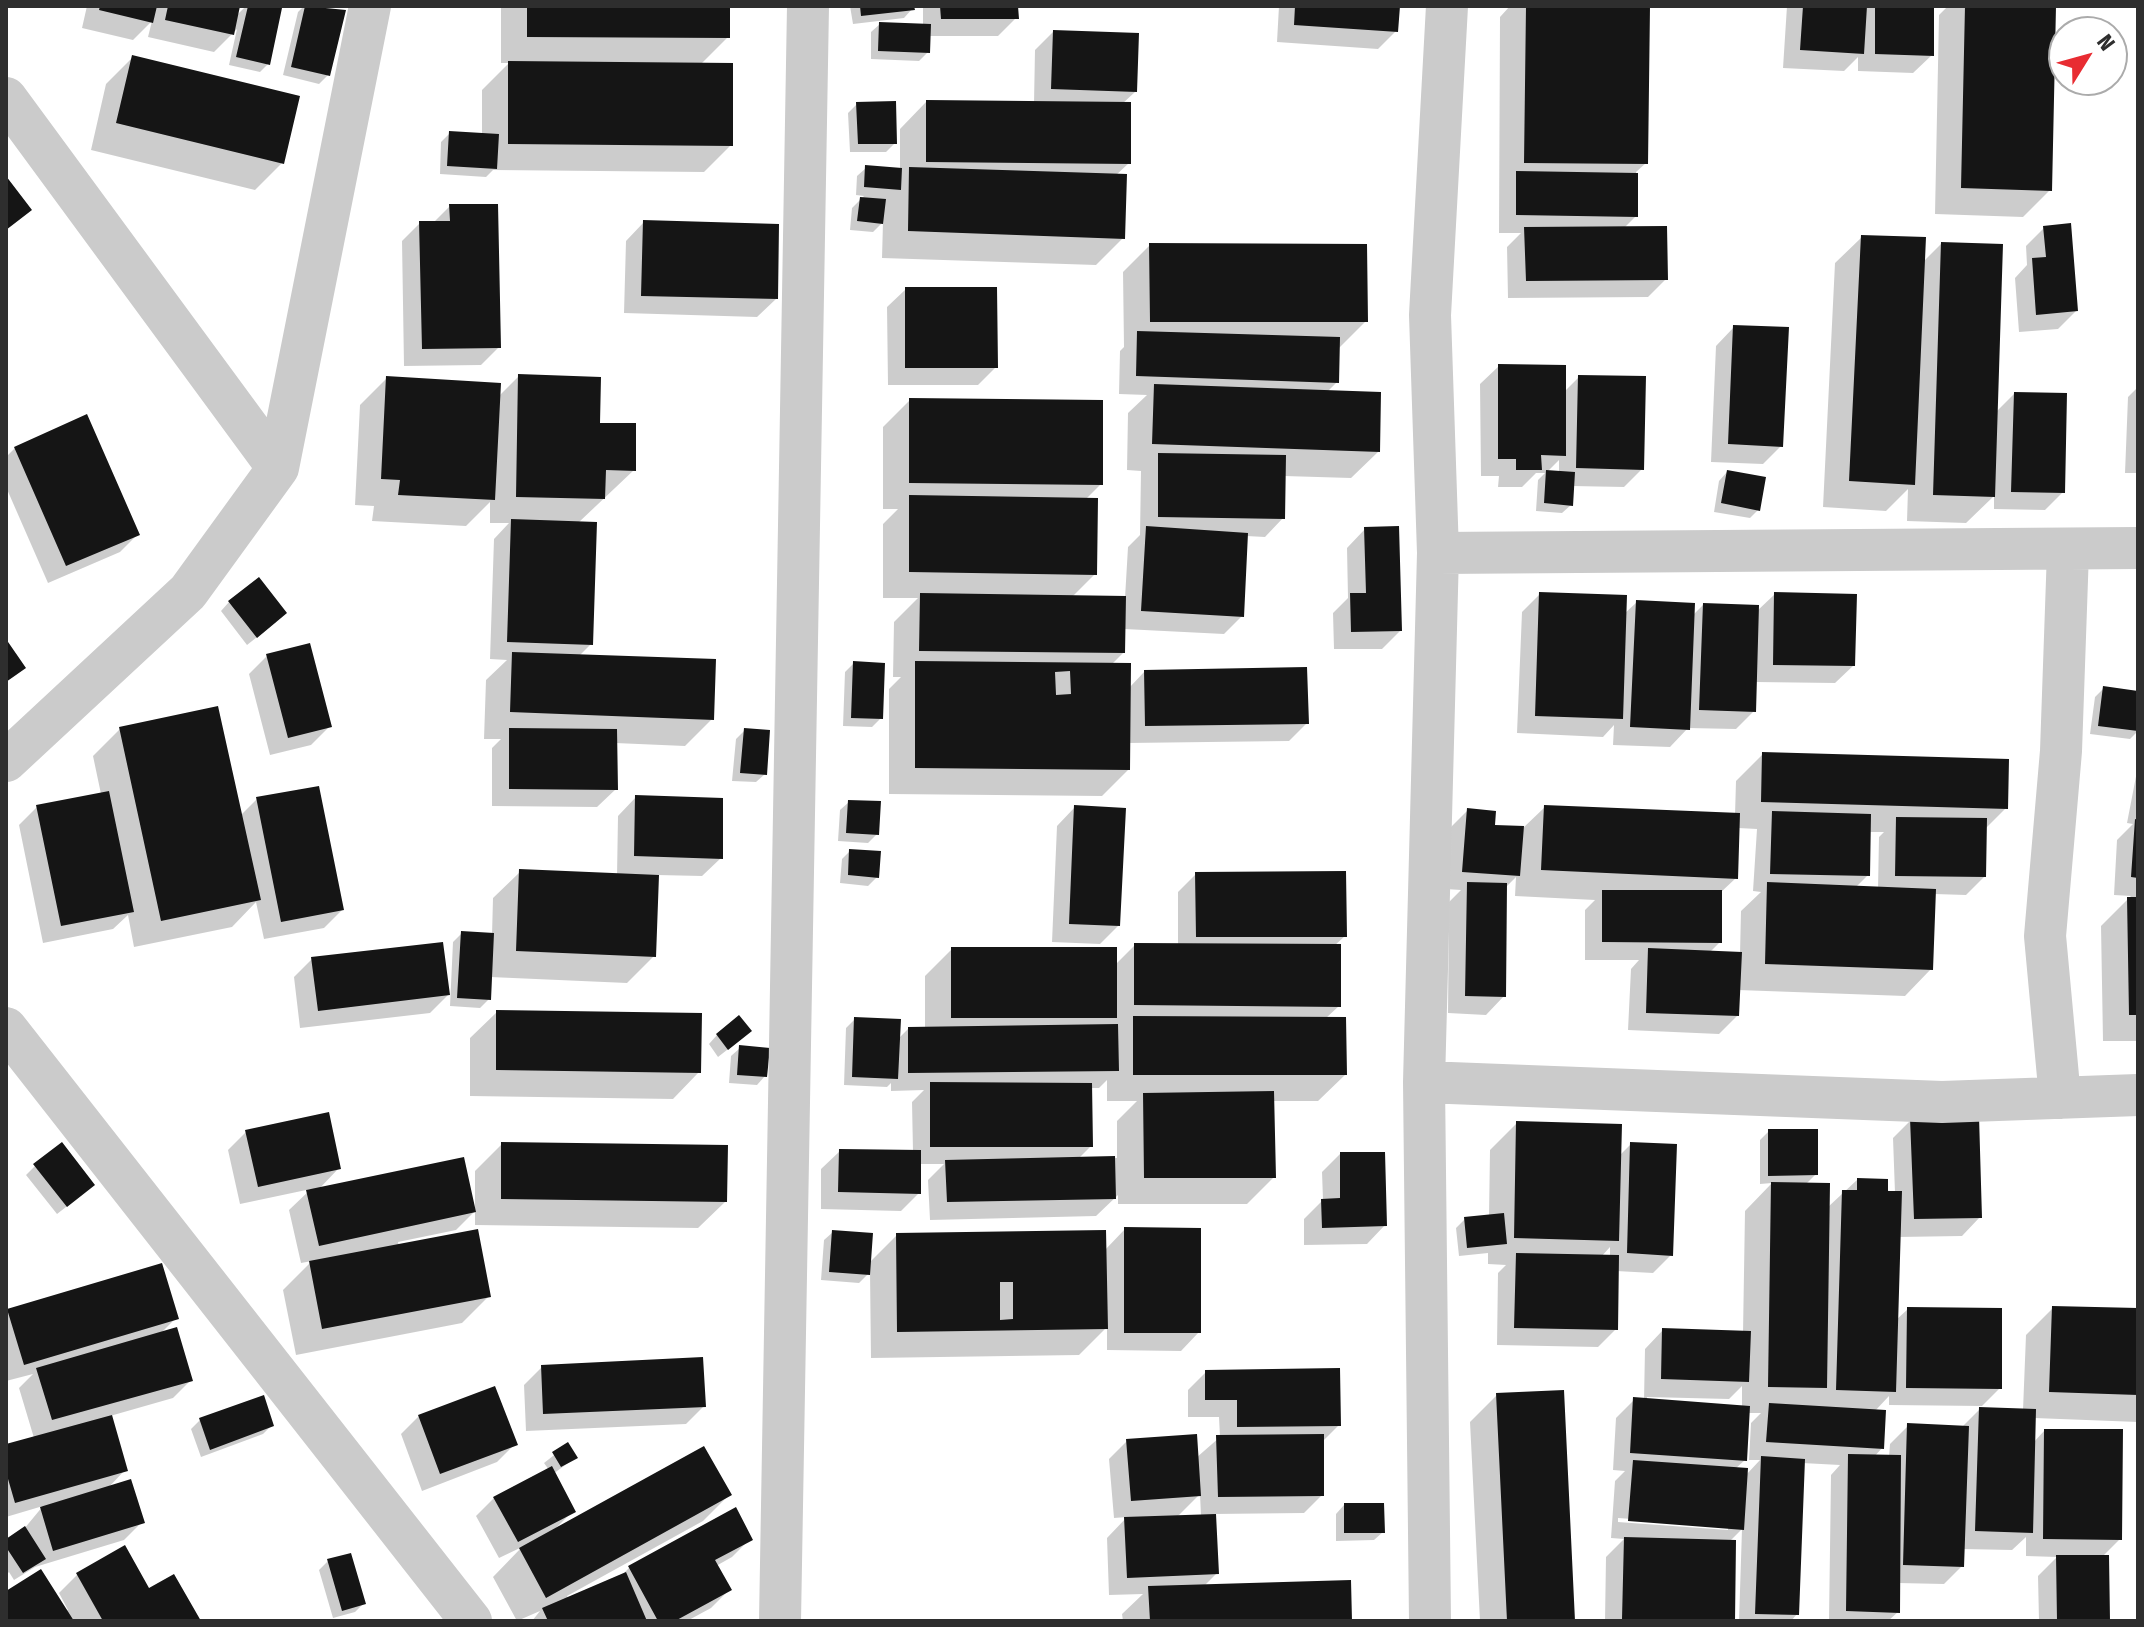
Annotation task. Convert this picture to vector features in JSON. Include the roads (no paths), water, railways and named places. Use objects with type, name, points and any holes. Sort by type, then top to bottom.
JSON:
[{"type":"street","points":[[6,761],[188,592],[278,468],[370,6]]},
{"type":"street","points":[[780,1621],[808,6]]},
{"type":"street","points":[[1430,1621],[1424,1082],[1438,553],[1430,315],[1447,6]]},
{"type":"street","points":[[6,98],[278,468]]},
{"type":"street","points":[[1438,553],[2068,551],[2138,548]]},
{"type":"street","points":[[2060,1098],[2045,936],[2061,751],[2068,551]]},
{"type":"street","points":[[6,1028],[471,1621]]},
{"type":"street","points":[[1424,1082],[1942,1102],[2138,1095]]}]
